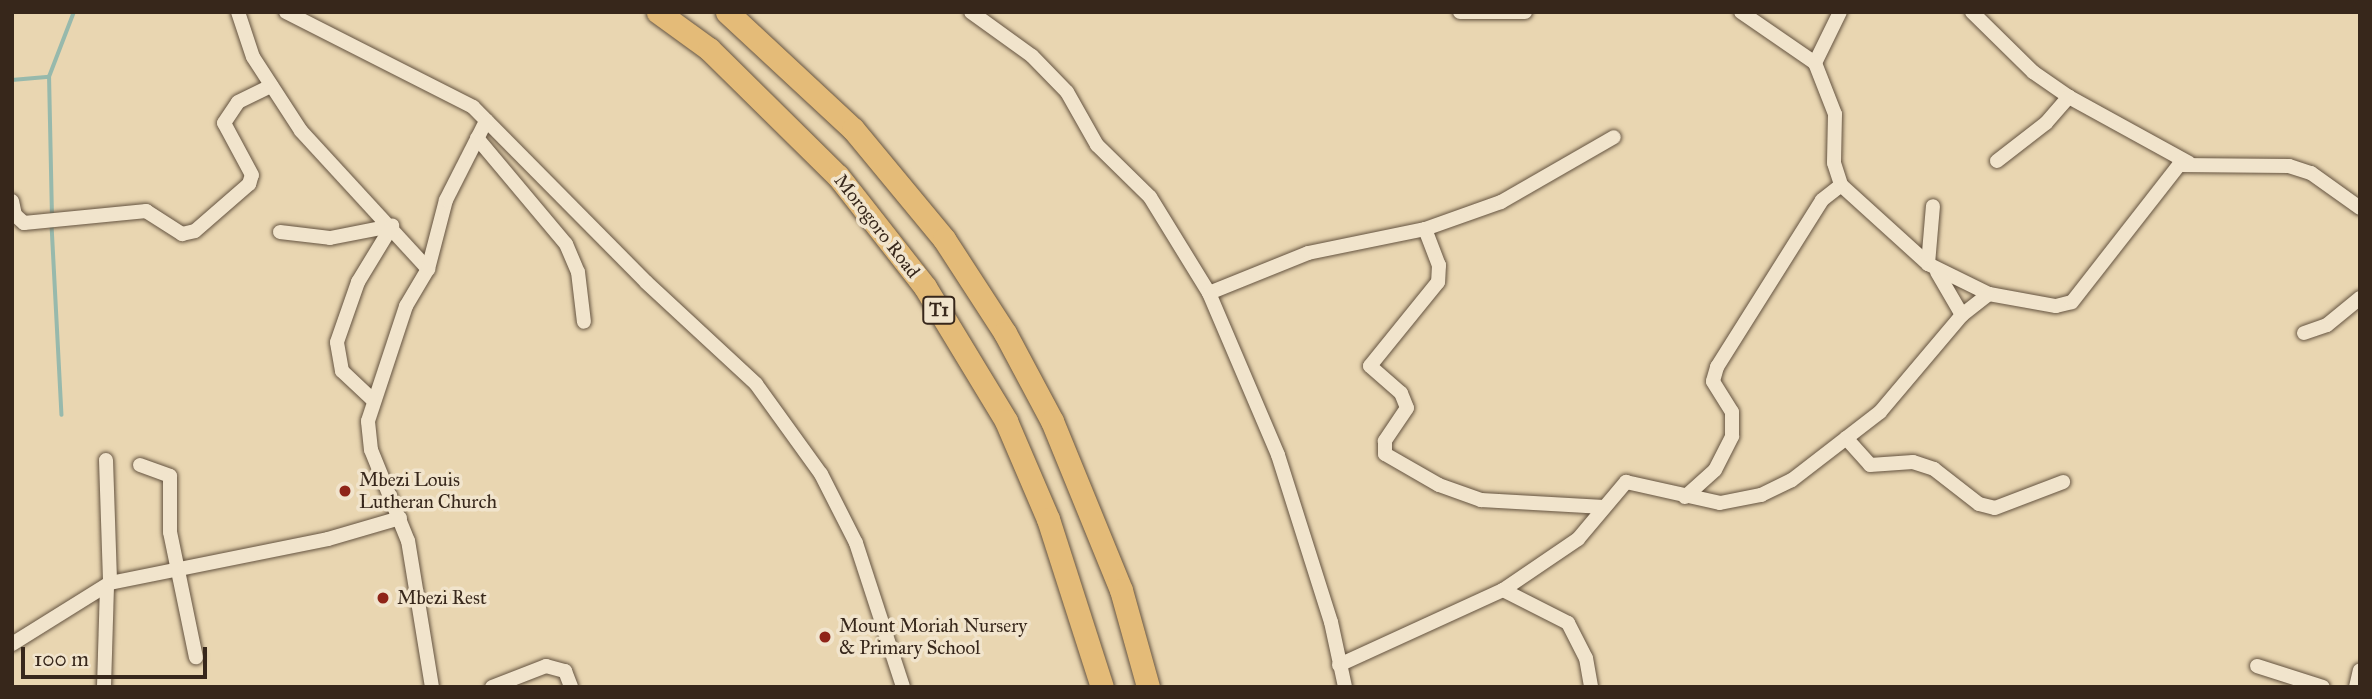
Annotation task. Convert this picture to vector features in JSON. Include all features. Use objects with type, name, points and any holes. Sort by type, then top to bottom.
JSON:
[{"type":"highway","name":"Morogoro Road","points":[[658,12],[709,49],[838,176],[925,287],[1006,421],[1048,519],[1102,687]]},
{"type":"highway","name":"T1","points":[[727,12],[853,129],[944,239],[1005,332],[1052,421],[1121,590],[1149,687]]},
{"type":"street","points":[[238,12],[253,57],[302,131],[392,226],[428,269]]},
{"type":"street","points":[[286,12],[461,100],[486,121],[756,384],[796,434],[856,543],[903,687]]},
{"type":"street","points":[[971,12],[1032,57],[1067,92],[1097,145],[1150,197],[1209,293],[1278,455],[1345,687]]},
{"type":"street","points":[[1460,12],[1525,12]]},
{"type":"street","points":[[1741,12],[1815,63]]},
{"type":"street","points":[[1840,12],[1818,47],[1815,63],[1835,114],[1834,163],[1841,185],[1930,265],[1951,288],[1962,315]]},
{"type":"street","points":[[1972,12],[2033,72],[2069,97],[2189,163],[2222,169],[2288,166],[2311,173],[2360,208]]},
{"type":"street","points":[[12,201],[15,215],[24,223],[146,211],[182,234],[195,231],[249,184],[252,175],[224,123],[238,102],[271,86]]},
{"type":"street","points":[[1997,161],[2046,123],[2069,97]]},
{"type":"street","points":[[432,687],[400,518],[371,450],[368,421],[406,306],[428,269],[446,200],[486,121]]},
{"type":"street","points":[[1209,293],[1308,253],[1425,229],[1501,202],[1614,137]]},
{"type":"street","points":[[477,138],[566,244],[578,272],[584,322]]},
{"type":"street","points":[[1930,265],[1989,294],[2056,306],[2072,302],[2173,172],[2189,163]]},
{"type":"street","points":[[1685,496],[1715,470],[1732,436],[1732,412],[1713,381],[1717,366],[1816,209],[1841,185]]},
{"type":"street","points":[[1930,265],[1933,206]]},
{"type":"street","points":[[280,232],[330,238],[392,226]]},
{"type":"street","points":[[374,401],[342,371],[337,342],[358,282],[392,226]]},
{"type":"street","points":[[1425,229],[1439,265],[1438,282],[1370,366],[1401,393],[1407,408],[1385,441],[1385,454],[1438,485],[1482,500],[1604,507]]},
{"type":"street","points":[[1339,665],[1503,590],[1578,540],[1626,482],[1720,503],[1761,495],[1792,480],[1880,412],[1962,315],[1989,294]]},
{"type":"street","points":[[2304,333],[2327,325],[2360,298]]},
{"type":"street","points":[[1846,438],[1870,465],[1913,462],[1934,469],[1979,504],[1995,508],[2063,482]]},
{"type":"street","points":[[104,687],[108,585],[106,460]]},
{"type":"street","points":[[140,465],[170,476],[170,532],[196,657]]},
{"type":"street","points":[[12,644],[108,585],[177,573],[400,518]]},
{"type":"street","points":[[1503,590],[1568,623],[1586,658],[1591,687]]},
{"type":"street","points":[[492,687],[546,666],[565,671],[571,687]]},
{"type":"street","points":[[2257,666],[2323,687]]},
{"type":"street","points":[[2356,687],[2360,670]]},
{"type":"waterway","points":[[52,218],[49,77],[74,12]]},
{"type":"waterway","points":[[12,80],[49,77]]},
{"type":"waterway","points":[[52,225],[62,415]]},
{"type":"place","name":"Mbezi Louis Lutheran Church","points":[[345,491]]},
{"type":"place","name":"Mbezi Rest","points":[[383,598]]},
{"type":"place","name":"Mount Moriah Nursery & Primary School","points":[[825,637]]}]
